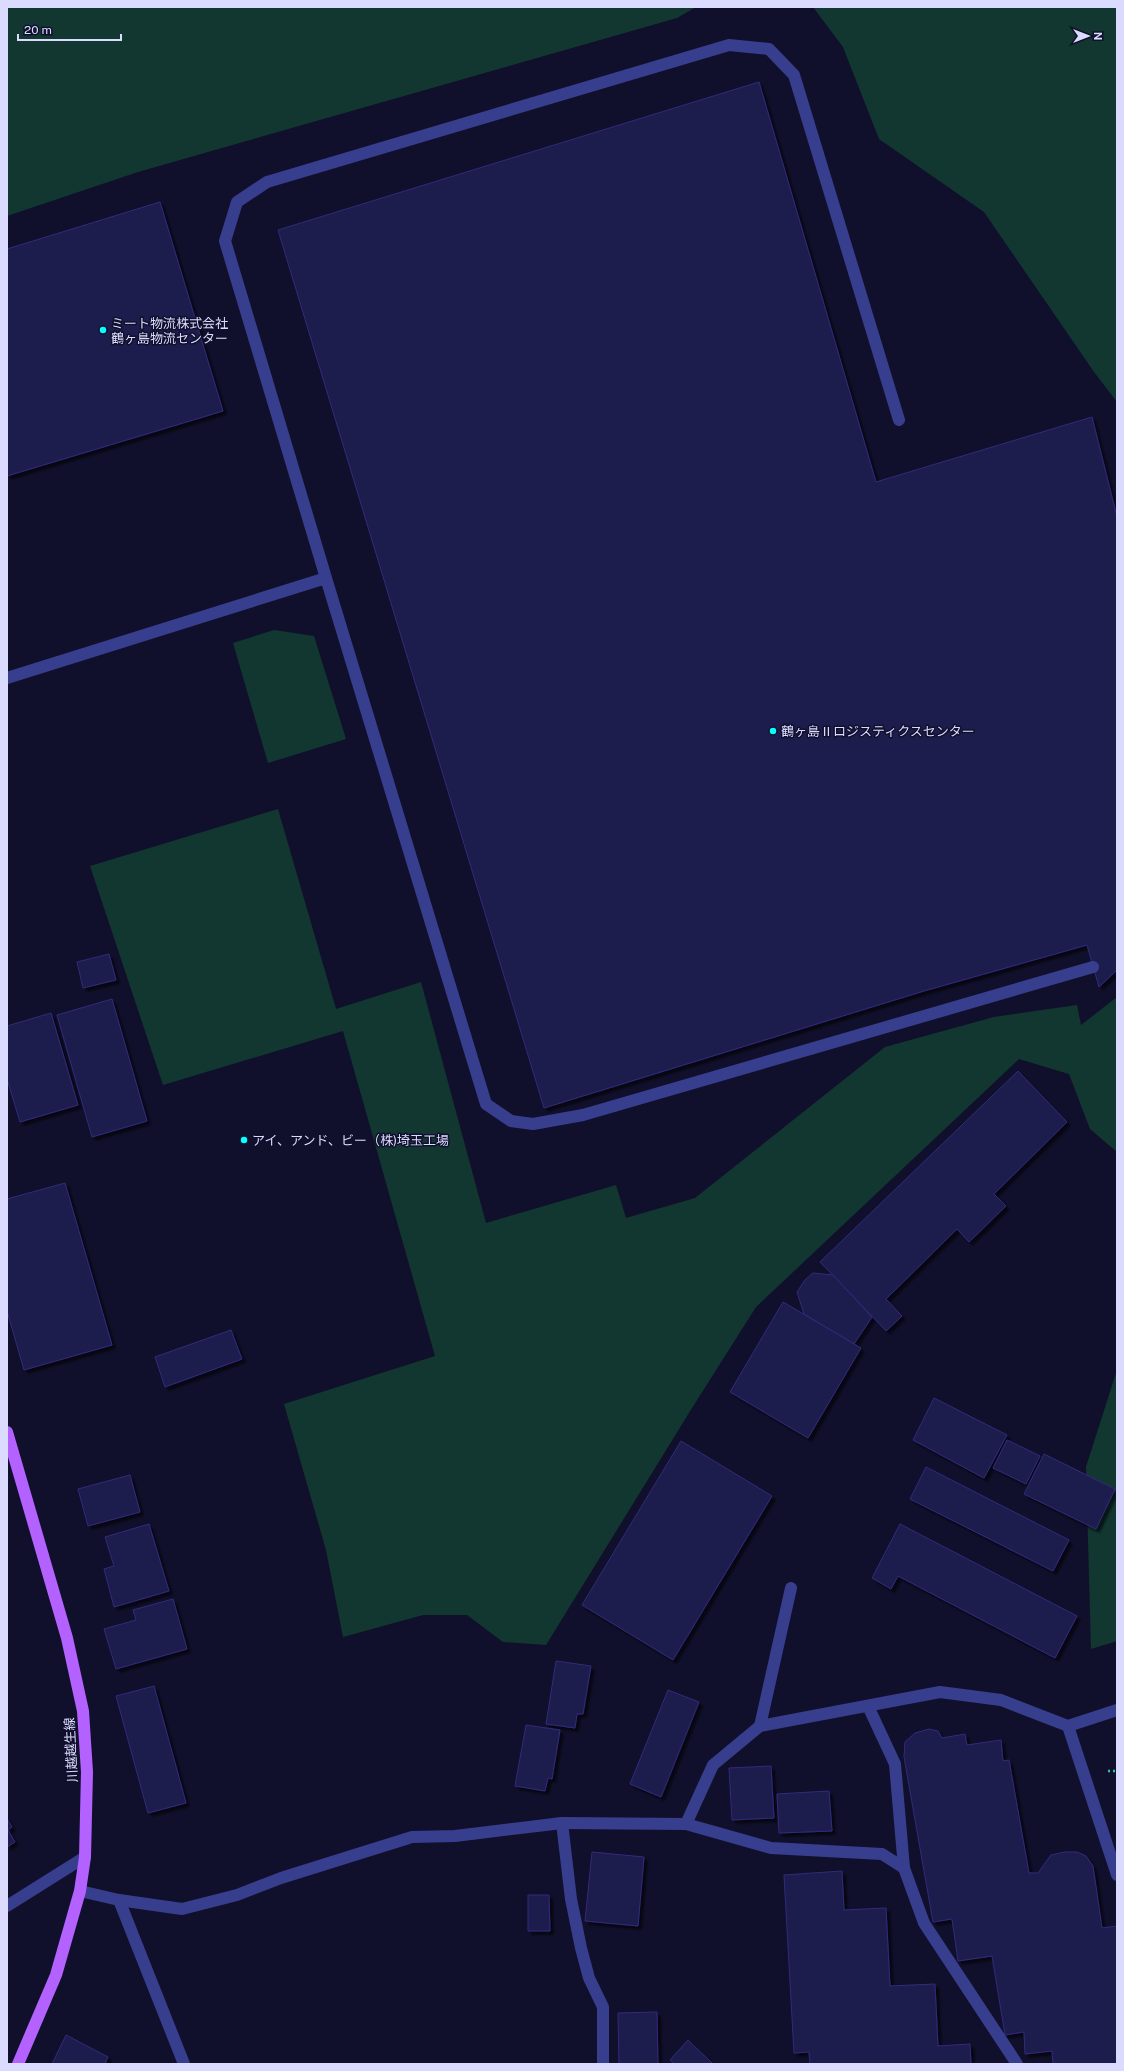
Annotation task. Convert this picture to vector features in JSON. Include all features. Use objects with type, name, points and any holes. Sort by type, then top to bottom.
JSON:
[{"type":"main road","name":"川越越生線","points":[[7,1432],[67,1638],[83,1711],[88,1772],[85,1857],[80,1891],[56,1975],[18,2064]]},
{"type":"street","points":[[899,420],[794,75],[768,49],[730,45],[267,182],[237,202],[225,241],[486,1104],[511,1121],[533,1124],[583,1116],[1093,967]]},
{"type":"street","points":[[7,678],[326,578]]},
{"type":"street","points":[[760,1726],[792,1588]]},
{"type":"street","points":[[686,1824],[713,1765],[760,1726],[940,1692],[1001,1700],[1068,1726],[1117,1710]]},
{"type":"street","points":[[868,1706],[895,1764],[904,1868],[924,1924],[1017,2064]]},
{"type":"street","points":[[1068,1726],[1117,1874]]},
{"type":"street","points":[[80,1891],[119,1900],[182,1910],[237,1895],[281,1878],[412,1837],[455,1836],[562,1823],[686,1824],[771,1848],[882,1854],[904,1868]]},
{"type":"street","points":[[562,1823],[571,1899],[581,1948],[590,1978],[603,2008],[603,2064]]},
{"type":"street","points":[[7,1906],[85,1857]]},
{"type":"street","points":[[119,1900],[184,2064]]},
{"type":"green space","points":[[7,7],[696,7],[677,18],[138,172],[7,216]]},
{"type":"green space","points":[[813,7],[1117,7],[1117,402],[1094,372],[984,212],[879,139],[843,47]]},
{"type":"green space","points":[[274,630],[314,636],[346,739],[268,763],[233,643]]},
{"type":"green space","points":[[278,809],[336,1009],[421,982],[486,1223],[616,1185],[626,1218],[695,1198],[885,1047],[994,1017],[1077,1005],[1081,1025],[1117,997],[1117,1152],[1090,1129],[1069,1074],[1019,1059],[756,1307],[546,1645],[503,1642],[467,1615],[423,1615],[343,1637],[326,1550],[284,1404],[435,1356],[343,1031],[163,1085],[90,866]]},
{"type":"green space","points":[[1117,1370],[1117,1641],[1091,1649],[1086,1467]]},
{"type":"building","name":"鶴ヶ島Ⅱロジスティクスセンター","points":[[759,82],[876,482],[1092,417],[1117,517],[1117,970],[1099,987],[1087,945],[924,991],[544,1108],[278,230]]},
{"type":"building","name":"ミート物流株式会社 鶴ヶ島物流センター","points":[[160,202],[223,411],[7,476],[7,249]]},
{"type":"building","points":[[109,954],[116,980],[83,988],[77,962]]},
{"type":"building","points":[[112,999],[147,1121],[92,1137],[57,1015]]},
{"type":"building","points":[[51,1013],[78,1105],[20,1122],[7,1079],[7,1026]]},
{"type":"building","points":[[1018,1071],[1067,1122],[994,1194],[1006,1206],[969,1242],[957,1229],[886,1299],[902,1316],[886,1331],[820,1262]]},
{"type":"building","points":[[65,1183],[112,1345],[24,1370],[7,1311],[7,1199]]},
{"type":"building","points":[[813,1273],[833,1275],[872,1317],[854,1344],[804,1314],[797,1292],[805,1280]]},
{"type":"building","points":[[783,1302],[861,1348],[808,1438],[730,1392]]},
{"type":"building","points":[[231,1330],[242,1359],[165,1387],[155,1357]]},
{"type":"building","points":[[934,1398],[1007,1435],[984,1478],[913,1440]]},
{"type":"building","points":[[1007,1440],[1040,1456],[1026,1484],[993,1468]]},
{"type":"building","points":[[681,1441],[772,1496],[673,1660],[582,1605]]},
{"type":"building","points":[[1044,1454],[1115,1489],[1096,1529],[1024,1494]]},
{"type":"building","points":[[926,1467],[1069,1540],[1053,1571],[910,1499]]},
{"type":"building","points":[[130,1475],[140,1512],[88,1526],[78,1489]]},
{"type":"building","points":[[149,1524],[169,1591],[114,1607],[104,1569],[114,1566],[105,1537]]},
{"type":"building","points":[[900,1524],[1077,1616],[1055,1658],[898,1576],[891,1589],[872,1578]]},
{"type":"building","points":[[173,1599],[187,1649],[116,1669],[104,1629],[136,1620],[133,1610]]},
{"type":"building","points":[[556,1661],[591,1666],[583,1714],[577,1714],[575,1728],[546,1724]]},
{"type":"building","points":[[154,1686],[186,1803],[148,1813],[116,1696]]},
{"type":"building","points":[[668,1690],[699,1702],[661,1797],[630,1784]]},
{"type":"building","points":[[526,1725],[560,1730],[552,1779],[548,1778],[545,1791],[515,1786]]},
{"type":"building","points":[[929,1729],[938,1731],[942,1738],[965,1734],[967,1745],[1001,1740],[1003,1761],[1009,1760],[1029,1873],[1038,1873],[1051,1855],[1065,1852],[1077,1852],[1086,1856],[1093,1866],[1102,1928],[1117,1926],[1117,2064],[1053,2064],[1052,2051],[1025,2054],[1024,2032],[1005,2035],[992,1956],[958,1961],[952,1919],[933,1922],[904,1757],[905,1742],[915,1733]]},
{"type":"building","points":[[771,1766],[774,1818],[732,1820],[729,1768]]},
{"type":"building","points":[[829,1791],[832,1831],[779,1833],[777,1794]]},
{"type":"building","points":[[7,1819],[12,1827],[8,1830],[15,1842],[7,1847]]},
{"type":"building","points":[[592,1852],[644,1857],[638,1926],[585,1921]]},
{"type":"building","points":[[842,1871],[844,1910],[886,1908],[890,1986],[935,1984],[938,2046],[970,2044],[971,2064],[810,2064],[809,2052],[794,2053],[784,1875]]},
{"type":"building","points":[[528,1895],[549,1895],[550,1931],[528,1931]]},
{"type":"building","points":[[657,2012],[658,2064],[619,2064],[618,2013]]},
{"type":"building","points":[[66,2035],[108,2057],[105,2064],[52,2064]]},
{"type":"building","points":[[688,2040],[713,2064],[674,2064],[670,2060]]},
{"type":"place","name":"ミート物流株式会社 鶴ヶ島物流センター","points":[[103,330]]},
{"type":"place","name":"鶴ヶ島Ⅱロジスティクスセンター","points":[[773,731]]},
{"type":"place","name":"アイ、アンド、ビー（株)埼玉工場","points":[[244,1140]]}]
